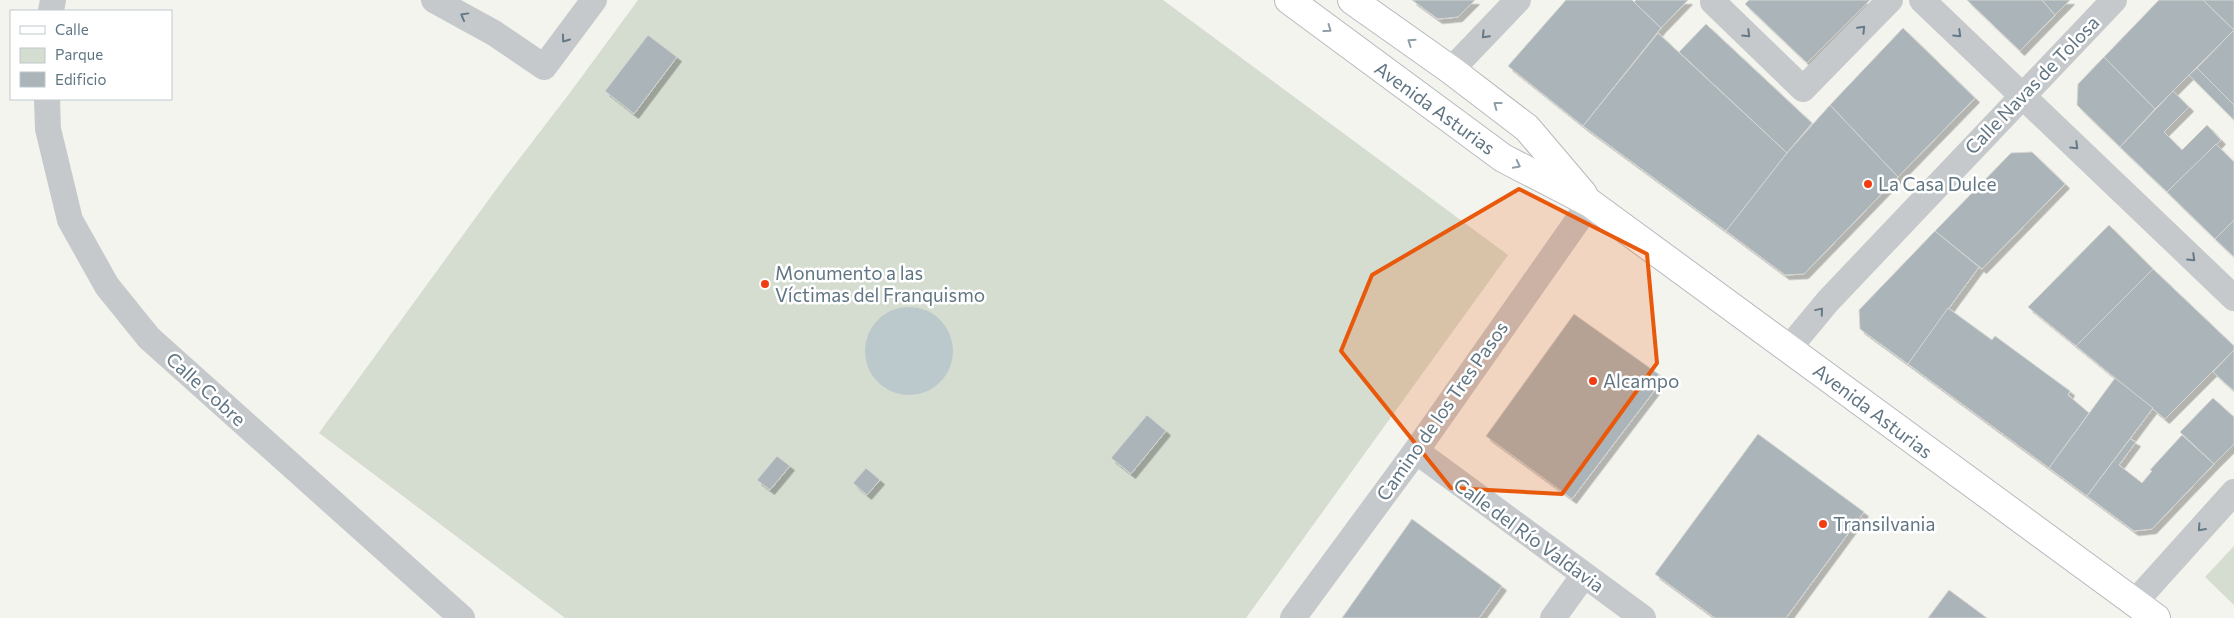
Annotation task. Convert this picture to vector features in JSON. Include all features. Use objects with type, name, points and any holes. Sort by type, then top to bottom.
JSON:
[{"type":"main road","name":"Avenida Asturias","points":[[1289,0],[1503,158],[1590,203],[1789,348],[1957,474],[2145,610]]},
{"type":"main road","name":"Avenida Asturias","points":[[1352,0],[1451,70],[1527,128],[1590,203]]},
{"type":"street","points":[[434,0],[494,33],[544,67],[594,0]]},
{"type":"street","points":[[1451,70],[1518,0]]},
{"type":"street","points":[[1715,0],[1714,2],[1803,89],[1890,0]]},
{"type":"street","points":[[1922,0],[2234,298]]},
{"type":"street","name":"Calle Navas de Tolosa","points":[[1789,348],[1828,301],[2114,0]]},
{"type":"street","name":"Calle Cobre","points":[[47,100],[48,129],[70,220],[107,286],[149,338],[462,618]]},
{"type":"street","name":"Camino de los Tres Pasos","points":[[1293,618],[1416,451],[1590,203]]},
{"type":"street","name":"Calle del Río Valdavia","points":[[1416,451],[1643,618]]},
{"type":"street","points":[[2145,610],[2234,492]]},
{"type":"street","points":[[1553,618],[1584,575]]},
{"type":"highlighted area","points":[[1519,189],[1647,254],[1657,363],[1562,494],[1451,488],[1341,351],[1372,275]]},
{"type":"green space","points":[[638,0],[1163,0],[1508,255],[1246,618],[565,618],[319,433],[503,180]]},
{"type":"green space","points":[[2234,546],[2234,605],[2205,577]]},
{"type":"shaded area","points":[[909,307],[926,310],[940,320],[950,334],[953,351],[950,368],[940,382],[926,392],[909,395],[892,392],[878,382],[868,368],[865,351],[868,334],[878,320],[892,310]]},
{"type":"building","points":[[1412,0],[1475,0],[1458,17],[1438,19]]},
{"type":"building","points":[[1566,0],[1632,0],[1661,28],[1583,126],[1508,66]]},
{"type":"building","points":[[1636,0],[1688,0],[1661,28],[1634,2]]},
{"type":"building","points":[[1749,0],[1870,0],[1807,63],[1745,4]]},
{"type":"building","points":[[1967,0],[2042,0],[2055,15],[2020,51]]},
{"type":"building","points":[[2042,0],[2070,0],[2055,15]]},
{"type":"building","points":[[2159,0],[2203,0],[2234,30],[2155,109],[2104,57]]},
{"type":"building","points":[[2203,0],[2234,0],[2234,30]]},
{"type":"building","points":[[1706,24],[1812,123],[1787,153],[1679,52]]},
{"type":"building","points":[[1903,28],[1975,98],[1898,177],[1830,105]]},
{"type":"building","points":[[2234,30],[2234,105],[2197,68]]},
{"type":"building","points":[[1658,33],[1787,153],[1726,231],[1583,126]]},
{"type":"building","points":[[648,35],[677,57],[634,114],[605,91]]},
{"type":"building","points":[[2104,57],[2155,109],[2120,147],[2077,105],[2078,84]]},
{"type":"building","points":[[2197,68],[2234,105],[2234,120],[2189,75]]},
{"type":"building","points":[[2173,91],[2189,107],[2164,132],[2182,150],[2207,125],[2221,140],[2167,192],[2120,147]]},
{"type":"building","points":[[1830,105],[1898,177],[1804,274],[1785,275],[1726,231],[1787,153]]},
{"type":"building","points":[[2216,144],[2234,162],[2234,220],[2215,239],[2167,192]]},
{"type":"building","points":[[2032,152],[2065,184],[1982,269],[1935,231],[2011,153]]},
{"type":"building","points":[[2234,220],[2234,257],[2215,239]]},
{"type":"building","points":[[2109,225],[2153,269],[2076,346],[2028,307]]},
{"type":"building","points":[[1935,231],[1979,267],[1908,364],[1860,329],[1859,310]]},
{"type":"building","points":[[2153,269],[2234,346],[2234,350],[2165,419],[2076,346]]},
{"type":"building","points":[[1948,308],[1992,340],[1995,336],[2070,391],[2068,395],[2089,413],[2049,468],[1908,364]]},
{"type":"building","points":[[1574,314],[1664,378],[1572,499],[1486,436]]},
{"type":"building","points":[[2234,350],[2234,391],[2213,372]]},
{"type":"building","points":[[2115,378],[2153,408],[2087,496],[2049,468]]},
{"type":"building","points":[[2213,398],[2234,417],[2234,444],[2214,464],[2180,432]]},
{"type":"building","points":[[1147,415],[1166,431],[1131,474],[1111,458]]},
{"type":"building","points":[[1758,434],[1864,512],[1786,618],[1715,618],[1655,574]]},
{"type":"building","points":[[2182,435],[2214,464],[2152,529],[2134,531],[2087,496],[2130,439],[2136,442],[2119,465],[2142,483],[2152,471],[2150,470]]},
{"type":"building","points":[[777,456],[790,466],[770,490],[757,480]]},
{"type":"building","points":[[866,468],[880,480],[867,495],[853,483]]},
{"type":"building","points":[[1412,519],[1502,586],[1479,618],[1342,618]]},
{"type":"building","points":[[1949,590],[1987,618],[1928,618]]},
{"type":"place","name":"La Casa Dulce","points":[[1868,184]]},
{"type":"place","name":"Monumento a las Víctimas del Franquismo","points":[[765,284]]},
{"type":"place","name":"Alcampo","points":[[1593,381]]},
{"type":"place","name":"Transilvania","points":[[1823,524]]}]
